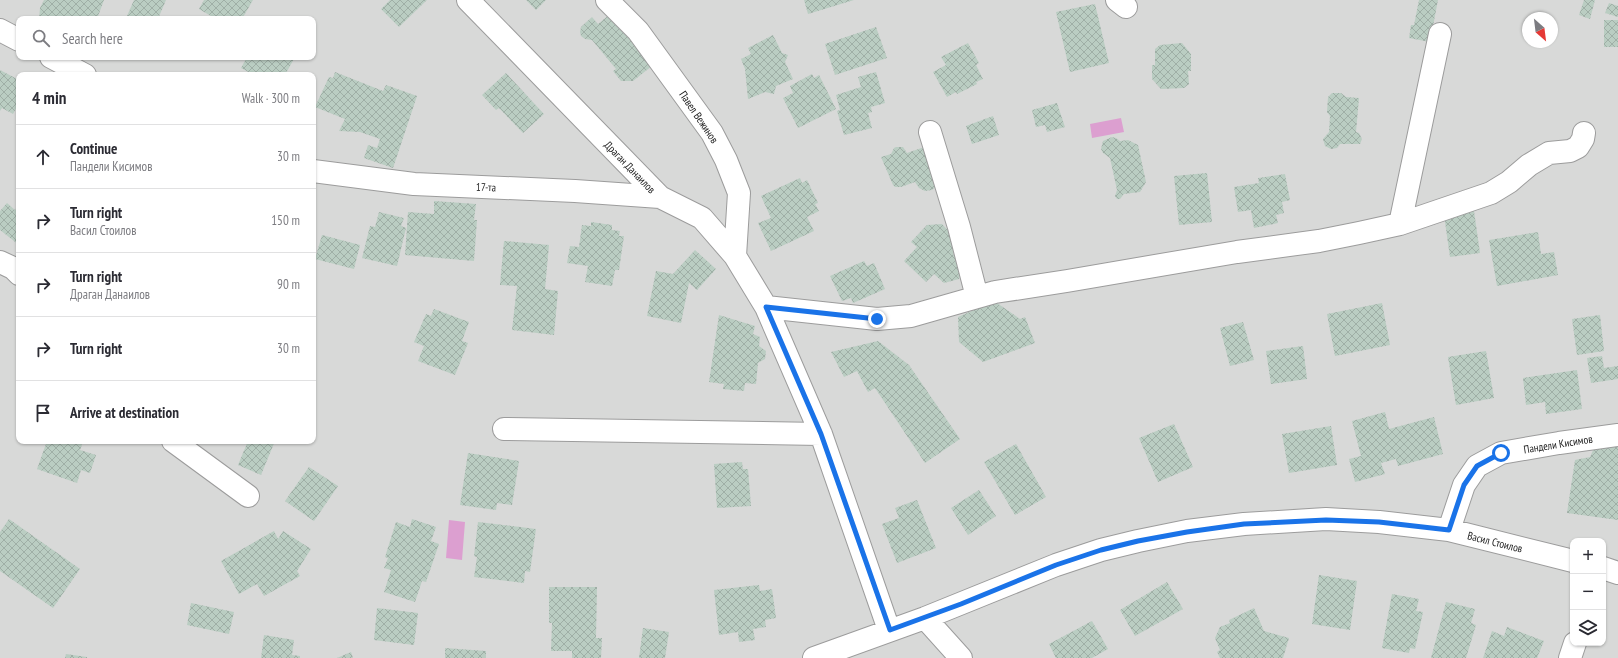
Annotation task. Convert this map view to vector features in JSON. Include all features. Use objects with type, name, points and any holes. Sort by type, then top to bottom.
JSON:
[{"type":"street","name":"Драган Данаилов","points":[[468,0],[660,197],[702,218],[736,256],[766,307],[821,434],[890,630]]},
{"type":"street","name":"Павел Вежинов","points":[[607,0],[638,31],[712,133],[726,160],[739,193],[736,256]]},
{"type":"street","points":[[0,30],[16,38]]},
{"type":"street","points":[[1400,224],[1440,34]]},
{"type":"street","points":[[57,60],[79,72]]},
{"type":"street","points":[[930,132],[959,227],[977,297]]},
{"type":"street","points":[[766,307],[877,319],[911,316],[995,292],[1237,252],[1319,241],[1400,224],[1491,193],[1509,182],[1529,165],[1549,153],[1570,151],[1578,147],[1583,139],[1584,133]]},
{"type":"street","name":"17-та","points":[[316,171],[414,184],[575,191],[660,197]]},
{"type":"street","points":[[0,262],[16,271]]},
{"type":"street","points":[[504,429],[821,434]]},
{"type":"street","name":"Пандели Кисимов","points":[[1449,530],[1464,485],[1477,466],[1501,453],[1618,435]]},
{"type":"street","points":[[177,444],[248,496]]},
{"type":"street","name":"Васил Стоилов","points":[[814,658],[925,618],[1056,565],[1101,550],[1138,541],[1187,532],[1244,524],[1326,520],[1379,522],[1449,530],[1570,560]]},
{"type":"street","points":[[1606,569],[1618,572]]},
{"type":"street","points":[[925,618],[961,658]]},
{"type":"street","points":[[1570,658],[1574,646]]},
{"type":"shaded area","points":[[0,0],[1618,0],[1618,658],[0,658]]},
{"type":"shaded area","points":[[1121,118],[1124,132],[1092,138],[1090,124]]},
{"type":"shaded area","points":[[449,520],[465,522],[462,560],[446,558]]},
{"type":"building","points":[[44,0],[104,0],[98,16],[39,16],[40,8]]},
{"type":"building","points":[[134,0],[166,0],[159,16],[127,16]]},
{"type":"building","points":[[204,0],[253,0],[244,16],[211,16],[199,9]]},
{"type":"building","points":[[390,0],[427,0],[399,27],[381,9]]},
{"type":"building","points":[[526,0],[546,0],[536,10]]},
{"type":"building","points":[[804,0],[854,0],[808,14]]},
{"type":"building","points":[[1419,0],[1438,0],[1430,42],[1409,38],[1411,25],[1414,25]]},
{"type":"building","points":[[1584,0],[1595,0],[1590,19],[1579,15]]},
{"type":"building","points":[[1609,3],[1618,6],[1618,17],[1605,13]]},
{"type":"building","points":[[1095,4],[1109,63],[1070,72],[1056,12]]},
{"type":"building","points":[[615,10],[657,62],[633,81],[621,81],[613,71],[616,69],[592,40],[585,39],[581,36],[581,27],[592,17],[598,24]]},
{"type":"building","points":[[1604,20],[1618,20],[1618,47],[1604,47]]},
{"type":"building","points":[[876,27],[887,58],[835,75],[825,44]]},
{"type":"building","points":[[773,35],[782,53],[788,55],[785,62],[793,79],[776,86],[774,94],[765,92],[748,99],[745,69],[741,59],[751,54],[748,48]]},
{"type":"building","points":[[968,43],[979,63],[976,65],[983,79],[976,82],[977,84],[957,94],[956,92],[947,97],[933,72],[946,65],[941,57]]},
{"type":"building","points":[[1182,43],[1191,54],[1191,71],[1188,71],[1189,84],[1184,88],[1161,89],[1152,79],[1152,65],[1155,65],[1155,49],[1160,45]]},
{"type":"building","points":[[245,60],[293,60],[287,72],[248,72],[241,68]]},
{"type":"building","points":[[0,70],[16,78],[16,108],[13,114],[2,108],[0,111]]},
{"type":"building","points":[[335,72],[383,91],[386,85],[417,96],[393,168],[364,158],[368,145],[377,148],[380,139],[360,132],[339,131],[345,119],[316,107],[329,77],[333,78]]},
{"type":"building","points":[[876,72],[885,103],[871,107],[872,112],[868,113],[872,128],[844,135],[837,111],[840,110],[836,95],[861,87],[858,77]]},
{"type":"building","points":[[506,73],[544,114],[523,133],[499,108],[496,110],[482,95]]},
{"type":"building","points":[[812,74],[814,78],[819,75],[836,109],[798,128],[783,98],[793,93],[790,86]]},
{"type":"building","points":[[1332,93],[1341,93],[1346,97],[1359,98],[1356,132],[1359,133],[1362,139],[1360,144],[1340,144],[1337,148],[1331,149],[1325,146],[1323,139],[1329,132],[1330,116],[1327,112],[1328,97]]},
{"type":"building","points":[[1057,103],[1065,127],[1047,132],[1045,125],[1036,127],[1032,110]]},
{"type":"building","points":[[993,116],[999,135],[972,144],[966,126]]},
{"type":"building","points":[[1112,137],[1120,141],[1128,140],[1138,145],[1146,182],[1140,192],[1124,194],[1120,199],[1117,199],[1115,196],[1117,190],[1110,158],[1103,153],[1101,149],[1103,141]]},
{"type":"building","points":[[930,145],[937,186],[932,190],[925,191],[919,188],[915,182],[901,187],[895,187],[881,157],[891,154],[896,147],[903,147],[907,153]]},
{"type":"building","points":[[1207,173],[1212,222],[1179,225],[1174,176]]},
{"type":"building","points":[[1285,174],[1290,200],[1282,202],[1284,213],[1276,215],[1278,223],[1254,228],[1251,210],[1238,212],[1234,187],[1259,183],[1258,178]]},
{"type":"building","points":[[800,178],[802,183],[807,180],[818,203],[815,204],[819,211],[807,217],[814,231],[771,251],[758,223],[771,218],[761,196]]},
{"type":"building","points":[[434,201],[476,204],[474,220],[477,220],[474,261],[405,255],[408,212],[434,214]]},
{"type":"building","points":[[7,203],[15,210],[16,208],[16,243],[0,230],[0,211]]},
{"type":"building","points":[[1473,204],[1480,253],[1450,257],[1444,215]]},
{"type":"building","points":[[379,212],[404,218],[401,226],[406,228],[397,266],[362,258],[370,226],[375,227]]},
{"type":"building","points":[[591,222],[612,225],[612,230],[620,231],[619,236],[624,236],[619,270],[615,270],[612,286],[585,282],[588,266],[567,263],[570,246],[579,247],[582,225],[591,226]]},
{"type":"building","points":[[942,224],[962,245],[953,254],[962,265],[959,279],[944,283],[934,274],[926,282],[904,261],[917,247],[911,242],[927,225]]},
{"type":"building","points":[[1538,232],[1541,254],[1554,252],[1558,275],[1497,286],[1489,240]]},
{"type":"building","points":[[322,235],[360,245],[354,269],[316,259]]},
{"type":"building","points":[[504,241],[549,245],[545,289],[558,291],[554,335],[512,330],[517,286],[500,285]]},
{"type":"building","points":[[695,250],[716,269],[697,290],[689,283],[681,323],[647,316],[656,271],[673,274]]},
{"type":"building","points":[[864,261],[867,266],[874,263],[885,289],[853,303],[851,298],[842,301],[830,276]]},
{"type":"building","points":[[994,301],[1020,319],[1025,317],[1035,343],[983,362],[959,342],[958,317]]},
{"type":"building","points":[[1382,303],[1390,345],[1335,356],[1327,314]]},
{"type":"building","points":[[434,309],[469,322],[462,341],[468,343],[455,375],[418,361],[424,346],[414,342],[426,314],[431,316]]},
{"type":"building","points":[[719,315],[755,326],[753,334],[760,337],[759,346],[766,351],[765,359],[758,363],[756,384],[745,383],[744,391],[723,389],[724,384],[709,382]]},
{"type":"building","points":[[1600,315],[1604,351],[1577,355],[1572,319]]},
{"type":"building","points":[[1243,322],[1254,360],[1230,366],[1220,328]]},
{"type":"building","points":[[878,341],[909,365],[960,439],[925,463],[875,388],[868,392],[857,371],[844,377],[831,352]]},
{"type":"building","points":[[1303,346],[1307,379],[1271,384],[1266,351]]},
{"type":"building","points":[[1486,351],[1494,398],[1456,405],[1448,357]]},
{"type":"building","points":[[1602,356],[1604,368],[1618,366],[1618,379],[1591,383],[1587,358]]},
{"type":"building","points":[[1577,370],[1582,409],[1546,414],[1545,402],[1526,405],[1523,378]]},
{"type":"building","points":[[1385,412],[1389,429],[1434,417],[1443,454],[1398,466],[1396,459],[1381,463],[1385,474],[1355,482],[1349,459],[1361,456],[1352,421]]},
{"type":"building","points":[[1174,424],[1193,467],[1158,482],[1139,438]]},
{"type":"building","points":[[1331,426],[1337,465],[1289,473],[1282,434]]},
{"type":"building","points":[[46,444],[82,444],[80,450],[96,455],[90,473],[81,470],[77,483],[37,469]]},
{"type":"building","points":[[247,444],[274,444],[261,475],[238,465]]},
{"type":"building","points":[[1016,444],[1046,497],[1015,515],[984,462]]},
{"type":"building","points":[[1618,444],[1618,520],[1567,513],[1575,460],[1590,457],[1594,448]]},
{"type":"building","points":[[468,453],[519,461],[512,505],[497,503],[496,510],[460,505]]},
{"type":"building","points":[[742,462],[743,469],[748,469],[751,506],[717,508],[714,464]]},
{"type":"building","points":[[309,467],[338,486],[314,521],[285,501]]},
{"type":"building","points":[[979,490],[996,516],[968,535],[951,508]]},
{"type":"building","points":[[917,500],[936,548],[897,563],[882,524],[899,518],[895,508]]},
{"type":"building","points":[[9,519],[80,569],[53,608],[0,571],[0,532]]},
{"type":"building","points":[[412,519],[436,527],[431,541],[439,544],[426,582],[422,581],[415,602],[384,592],[391,570],[384,568],[388,558],[385,557],[396,522],[410,527]]},
{"type":"building","points":[[478,522],[536,529],[530,572],[525,571],[524,583],[474,577],[477,557],[474,556]]},
{"type":"building","points":[[274,531],[278,539],[283,531],[311,549],[297,571],[300,576],[264,596],[257,584],[239,594],[221,561]]},
{"type":"building","points":[[1319,575],[1357,581],[1350,630],[1312,624]]},
{"type":"building","points":[[1167,582],[1183,609],[1135,636],[1120,610]]},
{"type":"building","points":[[759,585],[760,591],[772,589],[776,618],[765,620],[766,627],[753,629],[755,640],[739,642],[738,632],[719,635],[714,590]]},
{"type":"building","points":[[549,587],[597,587],[596,638],[602,638],[601,658],[572,658],[572,651],[551,651],[552,623],[549,623]]},
{"type":"building","points":[[1392,594],[1419,599],[1416,611],[1423,612],[1415,649],[1410,648],[1409,653],[1382,648]]},
{"type":"building","points":[[1446,602],[1475,609],[1471,623],[1476,625],[1466,658],[1431,658]]},
{"type":"building","points":[[191,603],[234,612],[229,634],[187,625]]},
{"type":"building","points":[[377,608],[418,613],[414,645],[374,640]]},
{"type":"building","points":[[1254,608],[1264,631],[1289,638],[1283,658],[1220,658],[1217,652],[1220,650],[1215,638],[1220,627],[1230,623],[1229,620]]},
{"type":"building","points":[[1092,621],[1108,649],[1092,658],[1056,658],[1049,644]]},
{"type":"building","points":[[1507,627],[1544,641],[1537,658],[1483,658],[1492,631],[1504,636]]},
{"type":"building","points":[[643,628],[669,632],[665,658],[639,658]]},
{"type":"building","points":[[264,635],[294,640],[292,655],[300,656],[300,658],[261,658]]},
{"type":"building","points":[[445,648],[486,651],[486,658],[445,658]]},
{"type":"building","points":[[351,652],[353,658],[337,658]]},
{"type":"building","points":[[66,654],[87,657],[87,658],[65,658]]},
{"type":"route","points":[[877,319],[766,307],[821,434],[890,630],[961,604],[1056,565],[1101,550],[1138,541],[1187,532],[1244,524],[1326,520],[1379,522],[1449,530],[1464,485],[1477,466],[1501,453]]}]
